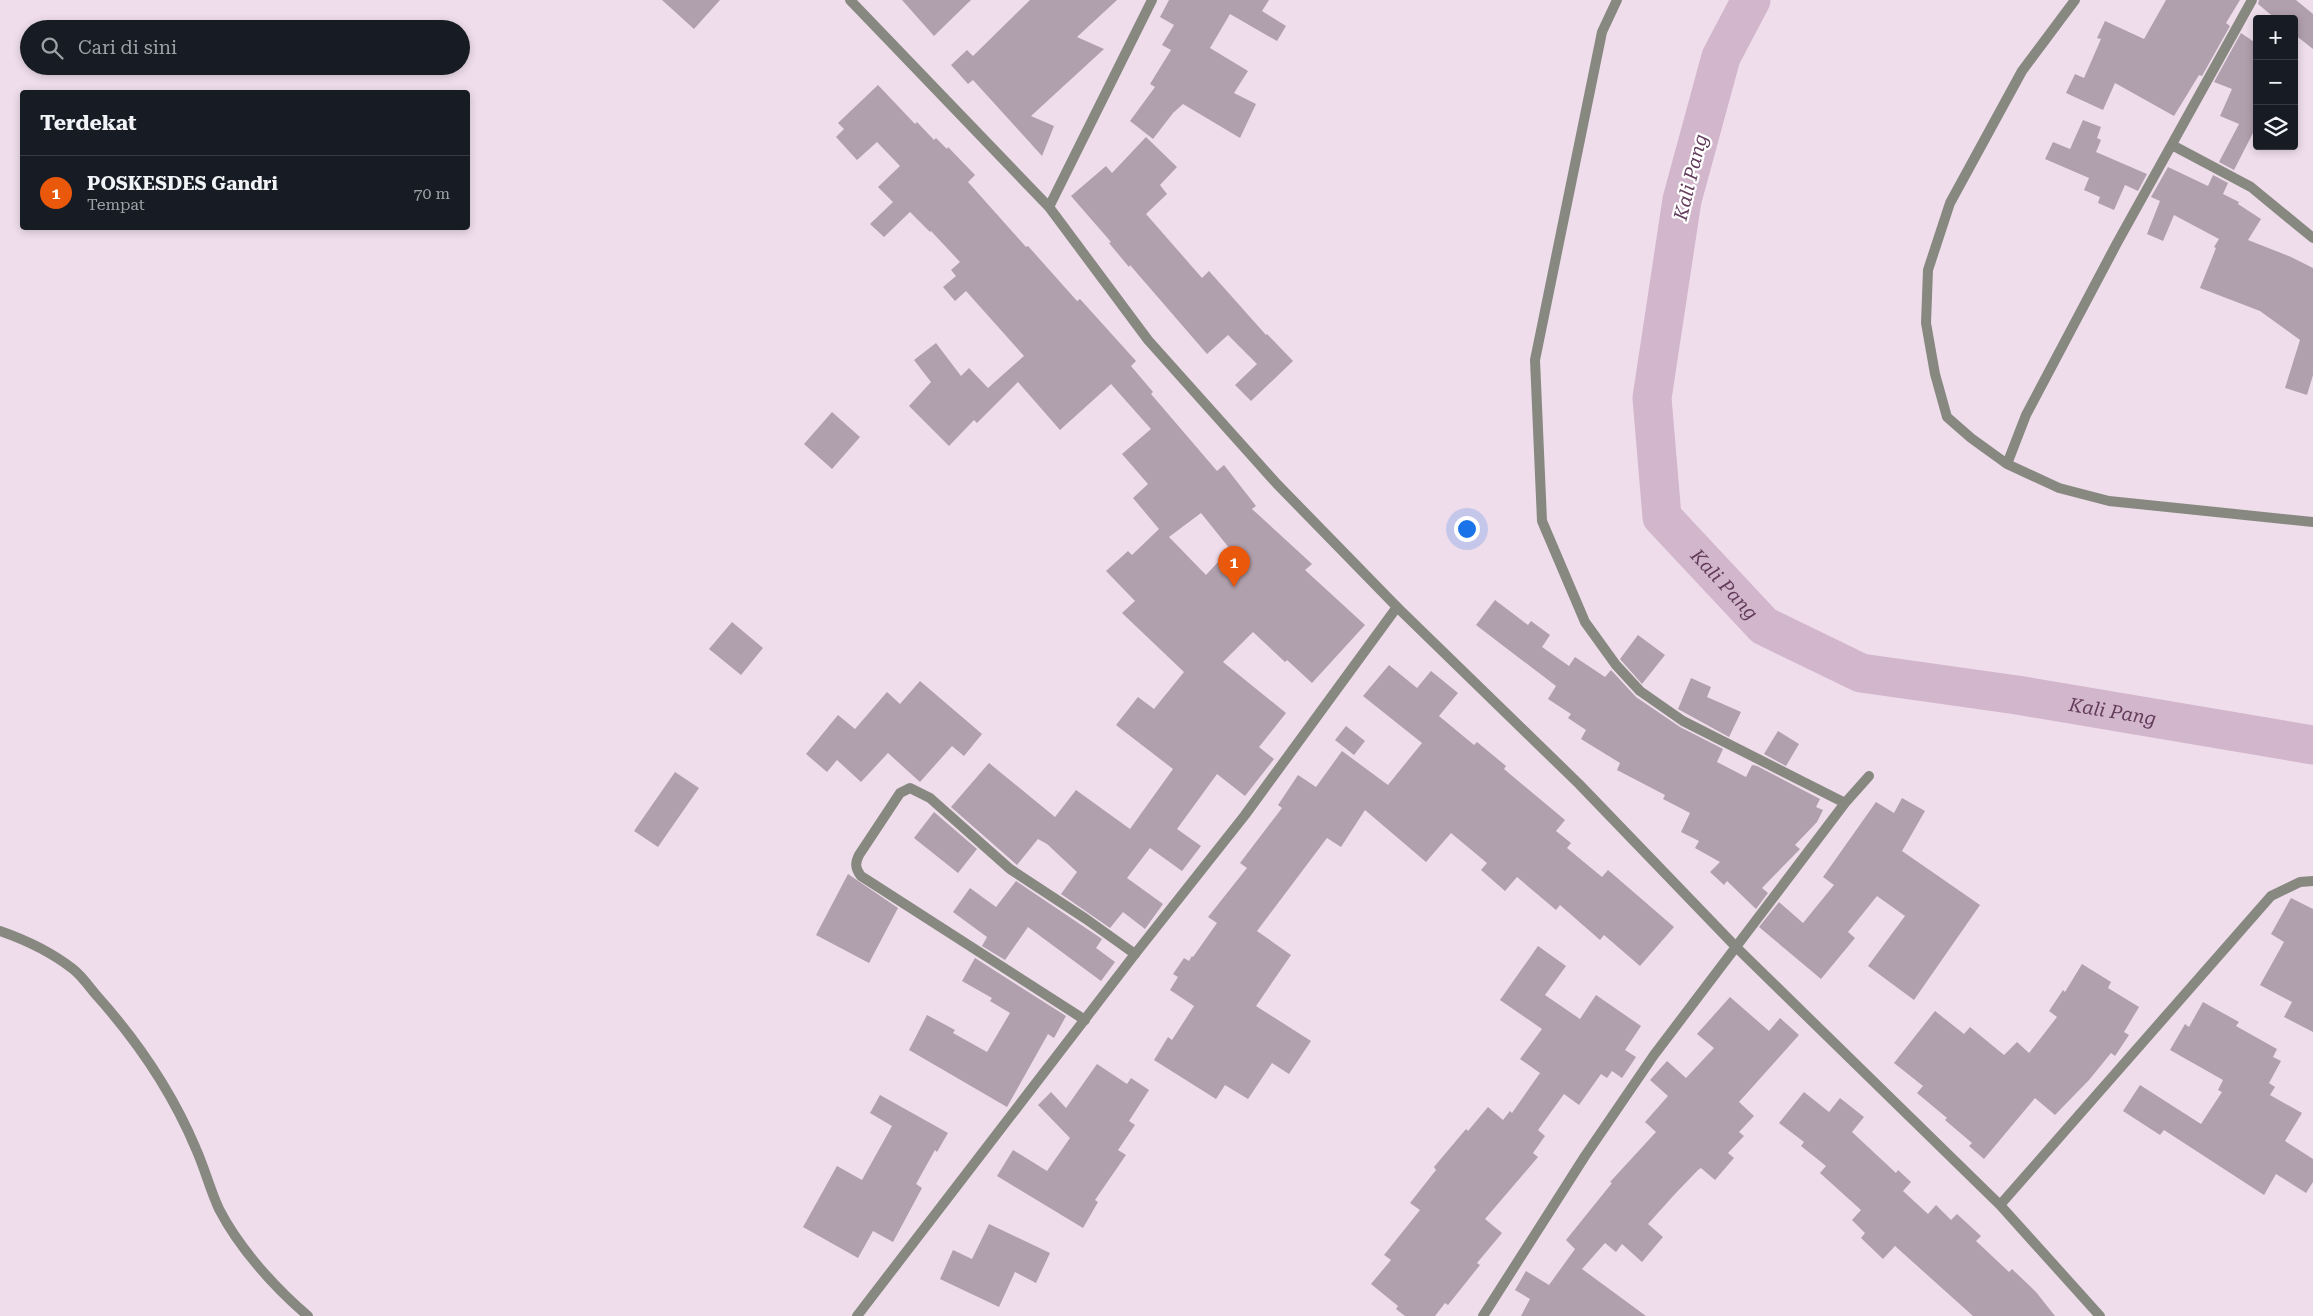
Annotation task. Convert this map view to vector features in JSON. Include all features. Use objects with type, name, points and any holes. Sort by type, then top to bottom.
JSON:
[{"type":"street","points":[[850,0],[1049,207],[1148,340],[1277,484],[1397,607],[1579,784],[1737,948],[2000,1205],[2100,1316]]},
{"type":"street","points":[[1049,207],[1152,0]]},
{"type":"street","points":[[1617,0],[1602,32],[1535,360],[1542,521],[1585,622],[1616,666],[1640,691],[1683,721],[1845,804]]},
{"type":"street","points":[[2075,0],[2022,71],[1950,203],[1928,270],[1926,323],[1935,374],[1947,417],[1970,438],[2007,464],[2059,488],[2109,501],[2313,522]]},
{"type":"street","points":[[2007,464],[2026,415],[2117,243],[2252,0]]},
{"type":"street","points":[[2172,145],[2251,187],[2313,238]]},
{"type":"street","points":[[857,1316],[1084,1020],[1245,815],[1397,607]]},
{"type":"street","points":[[1483,1316],[1585,1156],[1654,1055],[1845,804],[1869,776]]},
{"type":"street","points":[[1084,1020],[856,871],[856,861],[859,855],[900,793],[910,788],[930,798],[1010,869],[1086,918],[1136,954]]},
{"type":"street","points":[[2000,1205],[2271,896],[2300,882],[2313,881]]},
{"type":"street","points":[[0,931],[20,938],[48,952],[74,970],[112,1013],[158,1075],[196,1148],[220,1210],[248,1252],[287,1298],[308,1316]]},
{"type":"building","points":[[662,0],[720,0],[694,29]]},
{"type":"building","points":[[902,0],[971,0],[934,36]]},
{"type":"building","points":[[1030,0],[1117,0],[1077,37],[1104,49],[1031,116],[1054,126],[1042,156],[973,80],[968,84],[951,65],[967,50],[973,56]]},
{"type":"building","points":[[1169,0],[1269,0],[1262,11],[1286,26],[1277,41],[1230,14],[1210,48],[1248,71],[1234,93],[1256,104],[1240,138],[1183,104],[1173,113],[1153,139],[1130,121],[1155,87],[1150,84],[1171,50],[1162,45],[1174,25],[1160,17]]},
{"type":"building","points":[[2166,0],[2240,0],[2226,23],[2230,26],[2202,76],[2199,75],[2174,116],[2115,83],[2103,110],[2066,93],[2075,74],[2084,78],[2101,39],[2097,38],[2105,21],[2144,39]]},
{"type":"building","points":[[2259,0],[2296,0],[2313,14],[2313,49],[2298,37],[2298,15],[2271,15],[2258,4]]},
{"type":"building","points":[[2241,33],[2253,41],[2253,133],[2234,170],[2219,162],[2239,124],[2220,116],[2232,89],[2214,82]]},
{"type":"building","points":[[878,85],[915,124],[917,122],[934,140],[936,138],[947,149],[948,147],[975,175],[968,182],[1026,247],[1028,246],[1077,301],[1080,299],[1136,361],[1131,366],[1153,392],[1151,394],[1217,471],[1224,465],[1256,506],[1252,509],[1312,564],[1305,570],[1365,625],[1312,683],[1287,660],[1285,662],[1253,632],[1223,662],[1286,713],[1259,747],[1274,759],[1245,796],[1217,774],[1177,829],[1201,846],[1182,871],[1150,848],[1127,878],[1163,904],[1145,929],[1123,912],[1110,928],[1061,894],[1077,872],[1047,844],[1038,839],[1017,865],[951,807],[989,763],[1055,817],[1076,790],[1130,829],[1173,769],[1116,725],[1138,697],[1154,709],[1184,672],[1122,613],[1135,601],[1106,571],[1128,551],[1132,555],[1159,529],[1133,498],[1148,484],[1122,454],[1151,429],[1111,384],[1060,430],[1018,382],[977,423],[974,420],[949,446],[909,406],[931,382],[914,360],[936,343],[961,376],[969,368],[988,388],[1024,356],[966,291],[955,301],[943,287],[956,276],[951,270],[960,262],[910,212],[884,237],[870,224],[893,202],[878,187],[900,166],[877,142],[857,160],[836,137],[844,129],[838,123]],"holes":[[[1201,513],[1230,549],[1206,575],[1169,537]]]},
{"type":"building","points":[[2083,120],[2101,127],[2097,138],[2101,140],[2096,152],[2147,174],[2138,191],[2125,185],[2114,210],[2098,203],[2100,197],[2084,190],[2089,178],[2045,159],[2053,142],[2070,149]]},
{"type":"building","points":[[1146,137],[1177,167],[1160,185],[1167,194],[1146,214],[1202,278],[1209,271],[1266,335],[1293,361],[1251,401],[1235,385],[1257,364],[1228,335],[1207,354],[1130,265],[1129,267],[1109,243],[1111,242],[1071,196],[1106,166],[1112,173]]},
{"type":"building","points":[[2168,167],[2208,186],[2213,175],[2228,183],[2223,194],[2239,202],[2238,204],[2261,219],[2248,240],[2313,268],[2313,375],[2307,395],[2285,388],[2300,340],[2260,311],[2200,288],[2216,248],[2214,247],[2219,239],[2174,215],[2163,241],[2147,234],[2160,201],[2151,197]]},
{"type":"building","points":[[832,412],[860,437],[832,469],[804,444]]},
{"type":"building","points":[[1495,600],[1528,625],[1531,621],[1550,635],[1542,647],[1569,666],[1575,657],[1605,677],[1611,670],[1636,697],[1680,727],[1723,749],[1717,762],[1746,777],[1752,765],[1757,766],[1820,799],[1816,807],[1823,810],[1817,822],[1795,845],[1800,849],[1762,888],[1768,893],[1756,909],[1727,881],[1724,885],[1710,872],[1720,862],[1695,848],[1699,841],[1681,832],[1690,813],[1663,799],[1665,795],[1617,770],[1620,763],[1581,739],[1586,730],[1568,718],[1571,714],[1548,699],[1556,686],[1476,625]]},
{"type":"building","points":[[732,622],[763,648],[741,675],[709,649]]},
{"type":"building","points":[[1638,635],[1665,655],[1642,684],[1620,659]]},
{"type":"building","points":[[1389,665],[1417,688],[1431,671],[1458,693],[1439,716],[1474,745],[1477,742],[1506,766],[1504,769],[1565,820],[1556,831],[1571,843],[1567,848],[1602,877],[1608,870],[1674,927],[1640,966],[1604,935],[1600,940],[1560,905],[1556,910],[1517,877],[1505,891],[1481,870],[1487,863],[1451,833],[1426,862],[1365,810],[1341,847],[1327,838],[1257,931],[1291,955],[1256,1006],[1311,1041],[1289,1074],[1272,1063],[1248,1099],[1225,1085],[1216,1099],[1154,1060],[1168,1037],[1172,1040],[1194,1006],[1170,990],[1178,977],[1173,974],[1184,958],[1189,961],[1193,957],[1217,923],[1208,917],[1247,868],[1240,863],[1282,808],[1278,805],[1298,775],[1316,787],[1342,751],[1388,785],[1422,743],[1363,696]]},
{"type":"building","points":[[1691,678],[1711,687],[1707,697],[1741,712],[1729,737],[1678,709]]},
{"type":"building","points":[[920,681],[982,734],[964,756],[952,746],[920,782],[888,753],[861,782],[837,760],[827,772],[806,754],[838,715],[855,729],[887,692],[900,704]]},
{"type":"building","points":[[1346,726],[1365,741],[1354,755],[1335,740]]},
{"type":"building","points":[[1778,731],[1799,744],[1786,766],[1764,754]]},
{"type":"building","points":[[675,772],[699,788],[658,847],[634,831]]},
{"type":"building","points":[[1902,798],[1925,811],[1902,851],[1980,905],[1914,1000],[1868,966],[1905,916],[1877,896],[1848,932],[1855,938],[1821,979],[1759,927],[1779,902],[1803,923],[1834,885],[1823,877],[1876,802],[1894,813]]},
{"type":"building","points":[[934,812],[977,849],[958,873],[914,838]]},
{"type":"building","points":[[848,874],[898,908],[869,963],[816,935]]},
{"type":"building","points":[[1016,881],[1102,939],[1096,948],[1115,962],[1101,981],[1028,927],[1005,960],[982,946],[987,937],[953,912],[970,888],[996,907]]},
{"type":"building","points":[[2291,898],[2313,909],[2313,1032],[2284,1017],[2292,1002],[2260,985],[2284,942],[2271,934]]},
{"type":"building","points":[[1538,946],[1566,966],[1545,995],[1580,1019],[1596,995],[1641,1026],[1625,1050],[1636,1057],[1622,1078],[1612,1071],[1607,1078],[1601,1074],[1579,1105],[1564,1094],[1538,1130],[1545,1136],[1533,1153],[1538,1157],[1485,1219],[1502,1233],[1477,1263],[1480,1265],[1448,1305],[1445,1303],[1435,1316],[1405,1316],[1396,1309],[1398,1306],[1371,1284],[1391,1260],[1384,1255],[1420,1210],[1410,1203],[1436,1170],[1434,1167],[1466,1129],[1468,1131],[1488,1107],[1503,1120],[1510,1111],[1512,1113],[1540,1073],[1520,1059],[1542,1029],[1500,1000]]},
{"type":"building","points":[[975,958],[1066,1016],[1054,1038],[1048,1034],[1007,1107],[909,1050],[927,1015],[955,1030],[953,1033],[987,1052],[1010,1013],[990,1001],[992,998],[962,981]]},
{"type":"building","points":[[2082,964],[2111,982],[2108,988],[2139,1007],[2124,1032],[2129,1035],[2115,1056],[2111,1053],[2089,1080],[2055,1115],[2035,1098],[1984,1159],[1969,1146],[1972,1143],[1945,1120],[1947,1118],[1917,1093],[1923,1086],[1894,1063],[1935,1011],[1964,1034],[1970,1027],[2004,1055],[2017,1042],[2029,1053],[2057,1017],[2049,1011],[2063,990],[2065,992]]},
{"type":"building","points":[[1730,997],[1769,1031],[1780,1018],[1799,1035],[1739,1102],[1754,1116],[1739,1132],[1744,1136],[1728,1153],[1734,1158],[1715,1180],[1701,1168],[1698,1170],[1648,1224],[1663,1237],[1642,1262],[1622,1244],[1616,1252],[1605,1243],[1582,1269],[1646,1316],[1521,1316],[1530,1299],[1515,1290],[1526,1271],[1549,1285],[1575,1249],[1566,1240],[1612,1183],[1610,1182],[1656,1132],[1645,1122],[1668,1096],[1650,1080],[1667,1061],[1686,1078],[1714,1048],[1697,1034]]},
{"type":"building","points":[[2203,1002],[2239,1022],[2236,1026],[2277,1049],[2273,1057],[2281,1061],[2269,1083],[2275,1087],[2270,1095],[2302,1113],[2285,1141],[2313,1159],[2313,1182],[2306,1193],[2276,1174],[2264,1195],[2164,1130],[2160,1135],[2123,1111],[2140,1085],[2201,1124],[2222,1092],[2218,1090],[2223,1080],[2170,1050],[2185,1024],[2189,1027]]},
{"type":"building","points":[[1097,1064],[1127,1084],[1131,1078],[1149,1090],[1129,1121],[1135,1125],[1118,1150],[1126,1155],[1095,1200],[1098,1202],[1083,1228],[997,1176],[1013,1150],[1047,1171],[1070,1138],[1038,1105],[1051,1092],[1066,1108]]},
{"type":"building","points":[[1804,1092],[1829,1112],[1840,1098],[1864,1117],[1852,1132],[1896,1173],[1898,1170],[1911,1182],[1903,1191],[1928,1214],[1936,1205],[1951,1220],[1957,1214],[1981,1236],[1976,1241],[2009,1272],[2012,1269],[2036,1292],[2055,1316],[1973,1316],[1895,1246],[1883,1259],[1861,1238],[1865,1233],[1852,1220],[1861,1210],[1820,1173],[1826,1166],[1801,1146],[1804,1142],[1779,1123]]},
{"type":"building","points":[[880,1095],[948,1133],[937,1152],[935,1150],[916,1184],[922,1188],[893,1242],[873,1231],[858,1258],[803,1227],[837,1166],[862,1180],[892,1126],[870,1113]]},
{"type":"building","points":[[989,1224],[1050,1253],[1036,1283],[1015,1272],[999,1307],[940,1279],[953,1250],[972,1259]]},
{"type":"waterway","name":"Kali Pang","points":[[1751,0],[1721,57],[1682,200],[1652,398],[1662,517],[1764,626],[1861,673],[2017,695],[2313,745]]},
{"type":"place","name":"POSKESDES Gandri","points":[[1234,587]]}]
